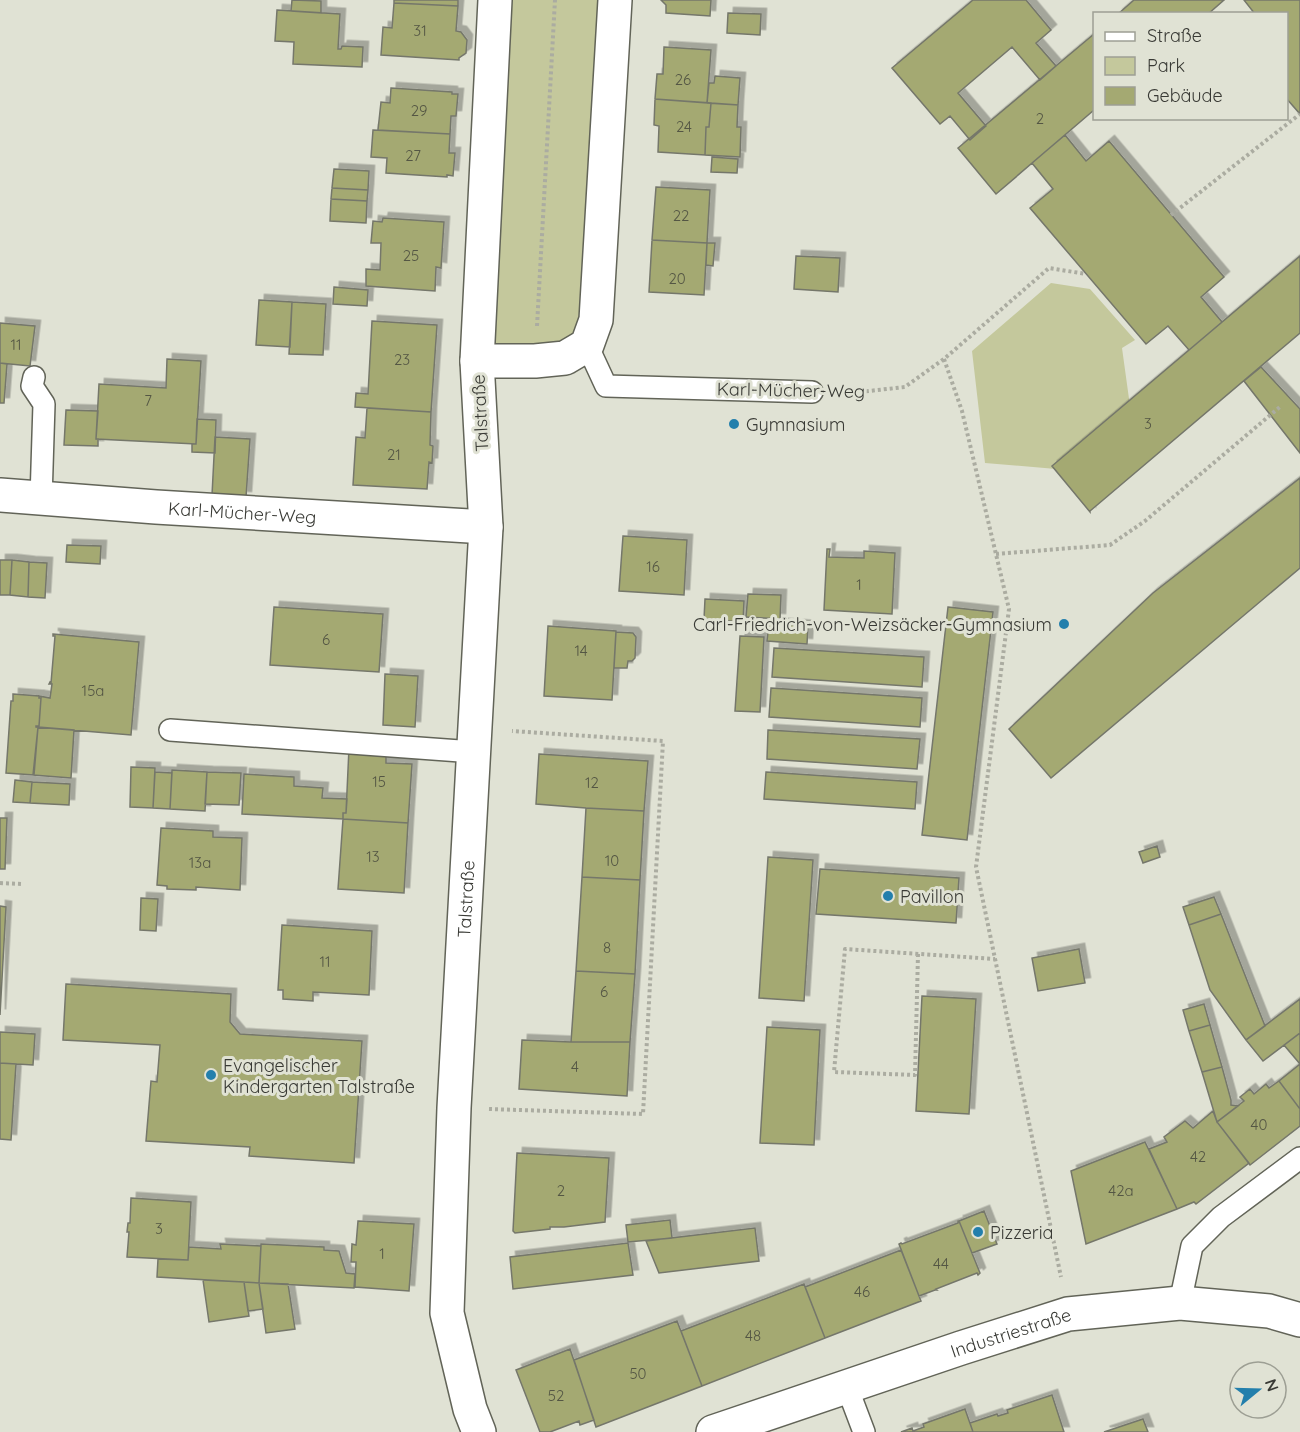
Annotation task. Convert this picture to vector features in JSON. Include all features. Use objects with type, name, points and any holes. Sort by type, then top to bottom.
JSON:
[{"type":"street","name":"Talstraße","points":[[479,1432],[470,1409],[447,1312],[454,1108],[486,526],[477,361],[495,0]]},
{"type":"street","points":[[587,345],[597,320],[615,0]]},
{"type":"street","name":"Talstraße","points":[[477,361],[565,358],[587,345]]},
{"type":"street","name":"Karl-Mücher-Weg","points":[[0,495],[180,509],[486,526]]},
{"type":"street","name":"Industriestraße","points":[[713,1432],[1068,1314],[1179,1303],[1269,1311],[1300,1320]]},
{"type":"lane","name":"Karl-Mücher-Weg","points":[[587,345],[606,386],[812,392]]},
{"type":"lane","points":[[34,377],[32,386],[44,404],[40,499]]},
{"type":"lane","points":[[170,730],[475,740]]},
{"type":"lane","points":[[1179,1303],[1192,1246],[1221,1217],[1300,1158]]},
{"type":"lane","points":[[847,1387],[864,1432]]},
{"type":"path","points":[[535,360],[555,0]]},
{"type":"path","points":[[1171,215],[1300,114]]},
{"type":"path","name":"Karl-Mücher-Weg","points":[[812,392],[847,394],[905,387],[944,359],[1049,268],[1086,274]]},
{"type":"path","points":[[944,359],[962,411],[1009,609],[976,867],[1068,1314]]},
{"type":"path","points":[[996,554],[1110,545],[1145,521],[1281,406]]},
{"type":"path","points":[[454,1108],[643,1114],[663,741],[475,740]]},
{"type":"path","points":[[0,883],[21,884]]},
{"type":"path","points":[[918,954],[915,1075],[834,1072],[845,949],[995,959]]},
{"type":"green space","points":[[499,0],[617,0],[585,343],[479,359]]},
{"type":"green space","points":[[1051,283],[1090,289],[1135,340],[1122,348],[1130,406],[1056,469],[985,463],[972,351]]},
{"type":"building","points":[[292,0],[321,1],[321,13],[291,11]]},
{"type":"building","points":[[394,0],[458,0],[458,6],[394,3]]},
{"type":"building","points":[[661,0],[711,0],[710,16],[666,13],[666,5]]},
{"type":"building","points":[[973,0],[1026,0],[1051,30],[1036,43],[1056,66],[1040,80],[1012,47],[958,93],[986,126],[970,140],[950,116],[940,124],[892,68]]},
{"type":"building","points":[[1134,0],[1224,0],[1210,12],[1120,12]]},
{"type":"building","points":[[1244,0],[1300,0],[1300,114],[1288,100],[1288,12],[1253,12]]},
{"type":"building","points":[[394,3],[458,6],[456,31],[461,32],[467,40],[466,53],[459,60],[381,55],[383,27],[392,28]]},
{"type":"building","points":[[277,10],[340,14],[338,49],[342,46],[363,47],[362,67],[293,64],[294,42],[275,41]]},
{"type":"building","points":[[728,13],[761,14],[760,35],[727,33]]},
{"type":"building","points":[[1093,35],[1093,111],[996,194],[958,148]]},
{"type":"building","points":[[664,47],[711,50],[707,103],[655,99],[657,74],[663,74]]},
{"type":"building","points":[[715,76],[740,78],[738,105],[707,103],[709,83],[714,83]]},
{"type":"building","points":[[391,88],[458,94],[456,116],[451,116],[450,134],[378,130],[381,102],[390,103]]},
{"type":"building","points":[[655,99],[711,103],[709,127],[706,127],[705,155],[658,152],[659,126],[654,125]]},
{"type":"building","points":[[711,103],[738,105],[737,127],[741,127],[740,157],[705,155],[706,127],[709,127]]},
{"type":"building","points":[[373,130],[450,134],[449,153],[455,153],[453,176],[386,173],[387,158],[371,157]]},
{"type":"building","points":[[1065,135],[1086,161],[1109,141],[1224,277],[1201,297],[1222,322],[1189,350],[1168,326],[1146,344],[1030,208],[1053,189],[1032,163]]},
{"type":"building","points":[[712,157],[738,159],[737,173],[711,172]]},
{"type":"building","points":[[334,169],[369,171],[368,190],[332,188]]},
{"type":"building","points":[[656,187],[710,190],[707,243],[652,240]]},
{"type":"building","points":[[332,188],[368,190],[367,201],[331,199]]},
{"type":"building","points":[[331,199],[367,201],[366,223],[330,221]]},
{"type":"building","points":[[383,218],[444,222],[441,268],[436,267],[435,291],[366,286],[366,269],[380,270],[381,243],[371,243],[373,221],[382,222]]},
{"type":"building","points":[[652,240],[707,243],[704,295],[649,292]]},
{"type":"building","points":[[707,243],[715,243],[713,266],[706,265]]},
{"type":"building","points":[[796,256],[840,258],[838,292],[794,289]]},
{"type":"building","points":[[1300,256],[1300,333],[1090,512],[1052,466]]},
{"type":"building","points":[[334,287],[368,290],[367,306],[333,304]]},
{"type":"building","points":[[259,300],[292,302],[290,347],[256,345]]},
{"type":"building","points":[[292,302],[326,304],[323,355],[289,354]]},
{"type":"building","points":[[372,321],[437,325],[431,412],[355,407],[356,393],[368,394]]},
{"type":"building","points":[[0,323],[35,326],[30,366],[0,363]]},
{"type":"building","points":[[167,359],[201,361],[196,444],[96,439],[99,384],[166,388]]},
{"type":"building","points":[[0,363],[7,364],[4,403],[0,403]]},
{"type":"building","points":[[1261,367],[1300,409],[1300,453],[1244,381]]},
{"type":"building","points":[[367,408],[431,412],[430,445],[433,446],[427,489],[353,485],[356,437],[365,438]]},
{"type":"building","points":[[66,410],[98,411],[96,439],[98,439],[98,446],[64,445]]},
{"type":"building","points":[[197,419],[216,420],[215,453],[192,452],[192,444],[196,444]]},
{"type":"building","points":[[215,437],[250,439],[246,497],[212,495]]},
{"type":"building","points":[[1300,478],[1300,568],[1051,778],[1009,729],[1153,593]]},
{"type":"building","points":[[623,536],[687,540],[684,595],[619,591]]},
{"type":"building","points":[[67,545],[101,546],[100,564],[66,562]]},
{"type":"building","points":[[827,549],[830,549],[829,557],[864,558],[864,551],[895,553],[892,614],[824,610]]},
{"type":"building","points":[[0,560],[12,560],[10,595],[0,595]]},
{"type":"building","points":[[12,560],[29,562],[28,597],[10,595]]},
{"type":"building","points":[[29,562],[47,563],[45,598],[28,597]]},
{"type":"building","points":[[748,594],[781,595],[780,619],[746,617]]},
{"type":"building","points":[[705,599],[744,601],[743,622],[704,619]]},
{"type":"building","points":[[274,607],[383,614],[379,672],[270,665]]},
{"type":"building","points":[[948,607],[993,612],[967,840],[922,835]]},
{"type":"building","points":[[769,623],[808,626],[807,644],[767,641]]},
{"type":"building","points":[[548,626],[616,631],[612,700],[544,696]]},
{"type":"building","points":[[616,632],[633,633],[636,637],[635,658],[628,661],[627,668],[614,668]]},
{"type":"building","points":[[53,634],[139,642],[131,735],[36,727],[39,726],[41,698],[39,696],[50,698],[52,684],[49,684],[51,683],[55,636]]},
{"type":"building","points":[[740,636],[764,637],[760,712],[735,711]]},
{"type":"building","points":[[774,648],[924,657],[922,687],[772,677]]},
{"type":"building","points":[[385,674],[418,676],[415,727],[383,725]]},
{"type":"building","points":[[771,688],[922,698],[920,727],[769,717]]},
{"type":"building","points":[[13,694],[41,698],[39,726],[36,726],[38,727],[34,775],[6,773]]},
{"type":"building","points":[[38,727],[74,730],[71,778],[33,775]]},
{"type":"building","points":[[768,730],[920,739],[917,769],[767,759]]},
{"type":"building","points":[[349,748],[386,750],[386,763],[412,764],[408,823],[343,819],[343,813],[346,813]]},
{"type":"building","points":[[539,754],[648,761],[644,811],[536,804]]},
{"type":"building","points":[[131,767],[155,768],[153,808],[130,807]]},
{"type":"building","points":[[172,770],[207,772],[205,811],[170,809]]},
{"type":"building","points":[[155,772],[172,773],[170,809],[153,808]]},
{"type":"building","points":[[207,772],[241,773],[239,805],[205,804]]},
{"type":"building","points":[[766,772],[917,782],[915,809],[764,799]]},
{"type":"building","points":[[244,774],[294,777],[294,786],[323,788],[322,798],[347,799],[346,813],[343,813],[343,819],[242,814]]},
{"type":"building","points":[[15,780],[32,782],[30,803],[13,802]]},
{"type":"building","points":[[32,782],[70,784],[69,805],[30,803]]},
{"type":"building","points":[[586,808],[644,811],[640,880],[582,877]]},
{"type":"building","points":[[0,818],[7,818],[5,869],[0,869]]},
{"type":"building","points":[[343,819],[408,823],[404,893],[338,889]]},
{"type":"building","points":[[161,828],[213,831],[213,837],[242,838],[240,890],[196,887],[196,890],[167,889],[167,886],[157,885]]},
{"type":"building","points":[[1157,846],[1160,857],[1143,863],[1139,852]]},
{"type":"building","points":[[768,857],[813,860],[804,1001],[759,998]]},
{"type":"building","name":"Pavillon","points":[[820,869],[959,878],[956,923],[816,914]]},
{"type":"building","points":[[582,877],[640,880],[635,974],[576,971]]},
{"type":"building","points":[[1214,897],[1221,914],[1189,925],[1183,907]]},
{"type":"building","points":[[141,898],[158,899],[156,931],[140,930]]},
{"type":"building","points":[[0,906],[6,907],[0,1015]]},
{"type":"building","points":[[1221,914],[1265,1026],[1246,1040],[1210,990],[1189,925]]},
{"type":"building","points":[[282,925],[372,931],[369,995],[313,992],[313,1001],[283,999],[283,990],[278,990]]},
{"type":"building","points":[[1079,949],[1085,983],[1038,991],[1032,958]]},
{"type":"building","points":[[576,971],[635,974],[630,1042],[571,1042]]},
{"type":"building","points":[[66,984],[231,994],[230,1022],[240,1034],[362,1041],[354,1163],[249,1156],[250,1147],[146,1141],[151,1081],[157,1082],[160,1045],[63,1040]]},
{"type":"building","points":[[922,996],[976,999],[969,1114],[916,1111]]},
{"type":"building","points":[[1300,999],[1300,1033],[1263,1061],[1246,1040]]},
{"type":"building","points":[[1204,1004],[1210,1025],[1189,1031],[1183,1010]]},
{"type":"building","points":[[1210,1025],[1222,1067],[1202,1072],[1189,1031]]},
{"type":"building","points":[[767,1027],[820,1030],[814,1145],[760,1143]]},
{"type":"building","points":[[0,1032],[35,1034],[33,1065],[0,1063]]},
{"type":"building","points":[[1300,1033],[1300,1064],[1284,1045]]},
{"type":"building","points":[[522,1040],[630,1042],[627,1096],[519,1089]]},
{"type":"building","points":[[0,1063],[16,1064],[11,1140],[0,1139]]},
{"type":"building","points":[[1300,1064],[1300,1109],[1279,1081]]},
{"type":"building","points":[[1222,1067],[1231,1105],[1238,1106],[1217,1122],[1202,1072]]},
{"type":"building","points":[[1279,1081],[1300,1109],[1300,1126],[1250,1165],[1217,1122],[1244,1101],[1240,1097],[1250,1089],[1254,1094],[1266,1084],[1269,1088]]},
{"type":"building","points":[[1213,1111],[1217,1122],[1249,1163],[1196,1204],[1194,1202],[1177,1209],[1149,1149],[1167,1142],[1164,1137],[1185,1121],[1193,1128]]},
{"type":"building","points":[[1145,1142],[1177,1209],[1086,1244],[1071,1171]]},
{"type":"building","points":[[517,1153],[609,1158],[605,1222],[515,1233],[513,1231]]},
{"type":"building","points":[[131,1198],[191,1202],[188,1260],[127,1257]]},
{"type":"building","name":"Pizzeria","points":[[984,1211],[997,1244],[972,1253],[959,1221]]},
{"type":"building","points":[[670,1220],[672,1238],[628,1242],[626,1225]]},
{"type":"building","points":[[358,1221],[414,1224],[409,1291],[355,1287],[356,1262],[351,1262],[352,1244],[356,1245]]},
{"type":"building","points":[[958,1221],[980,1273],[919,1296],[899,1244],[958,1223]]},
{"type":"building","points":[[755,1228],[759,1261],[659,1273],[646,1241]]},
{"type":"building","points":[[628,1243],[633,1275],[513,1289],[510,1257]]},
{"type":"building","points":[[220,1244],[261,1246],[259,1283],[157,1277],[158,1259],[188,1260],[189,1247],[221,1249]]},
{"type":"building","points":[[261,1244],[324,1247],[324,1250],[339,1251],[346,1273],[355,1274],[354,1288],[259,1283]]},
{"type":"building","points":[[901,1250],[921,1301],[825,1338],[805,1287]]},
{"type":"building","points":[[203,1280],[244,1282],[249,1316],[209,1322]]},
{"type":"building","points":[[244,1282],[259,1283],[263,1309],[248,1311]]},
{"type":"building","points":[[259,1283],[288,1284],[295,1329],[266,1333]]},
{"type":"building","points":[[804,1284],[825,1338],[702,1386],[681,1331]]},
{"type":"building","points":[[677,1321],[702,1386],[596,1427],[574,1360]]},
{"type":"building","points":[[570,1349],[594,1420],[580,1425],[579,1421],[550,1432],[540,1432],[516,1370]]},
{"type":"building","points":[[1052,1395],[1064,1432],[973,1432],[970,1423],[997,1414],[998,1416],[1008,1413],[1007,1410]]},
{"type":"building","points":[[965,1409],[973,1432],[901,1432],[912,1428],[913,1431],[924,1427],[923,1424]]},
{"type":"building","points":[[1143,1419],[1148,1432],[1104,1432]]},
{"type":"place","name":"Gymnasium","points":[[734,424]]},
{"type":"place","name":"Carl-Friedrich-von-Weizsäcker-Gymnasium","points":[[1064,624]]},
{"type":"place","name":"Pavillon","points":[[888,896]]},
{"type":"place","name":"Evangelischer Kindergarten Talstraße","points":[[211,1075]]},
{"type":"place","name":"Pizzeria","points":[[978,1232]]}]
